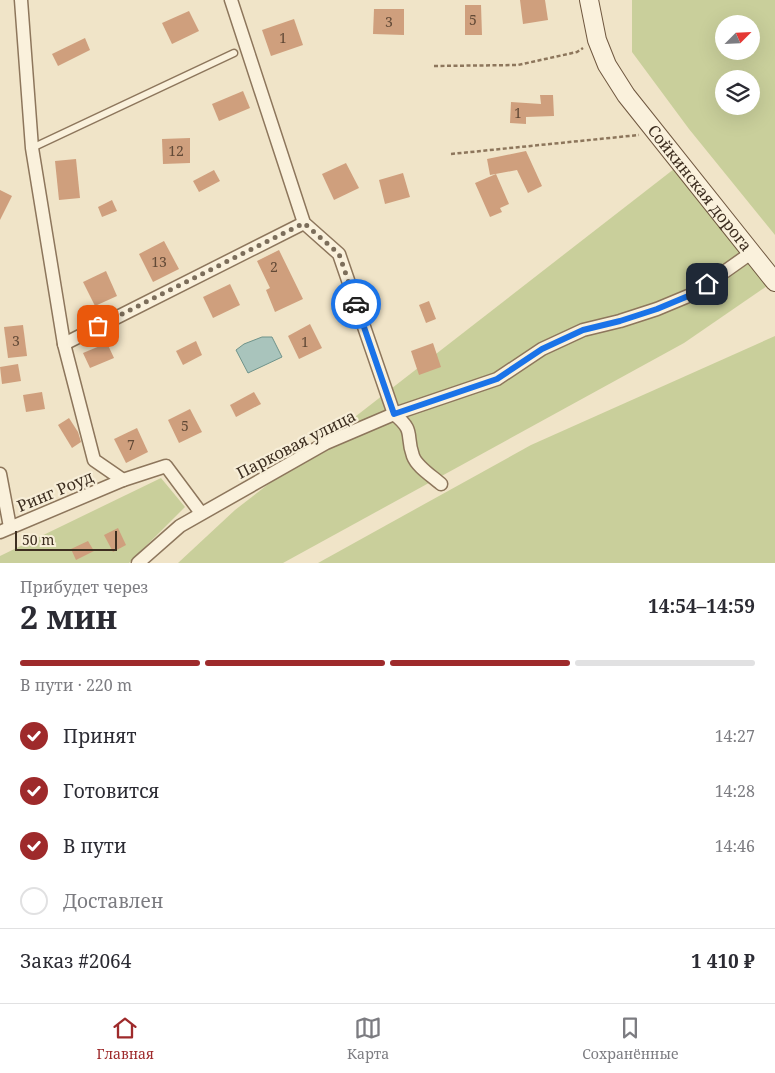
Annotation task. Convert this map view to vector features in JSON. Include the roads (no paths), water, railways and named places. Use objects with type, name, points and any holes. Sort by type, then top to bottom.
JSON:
[{"type":"main road","name":"Сойкинская дорога","points":[[589,0],[597,40],[607,65],[626,95],[775,282]]},
{"type":"street","points":[[22,0],[32,148],[64,344],[94,460],[123,480]]},
{"type":"street","points":[[231,0],[304,223],[339,254],[394,414],[404,423],[410,434],[413,457],[420,467],[441,484]]},
{"type":"street","points":[[64,344],[304,223]]},
{"type":"street","name":"Парковая улица","points":[[138,563],[180,526],[326,443],[394,414],[497,379],[542,349],[583,330],[657,309],[693,294],[751,253]]},
{"type":"street","name":"Ринг Роуд","points":[[5,530],[123,480],[166,466],[201,513]]},
{"type":"street","points":[[0,474],[5,530]]},
{"type":"lane","points":[[32,148],[234,53]]},
{"type":"water","points":[[262,337],[272,337],[282,357],[248,373],[236,350],[244,344]]}]
